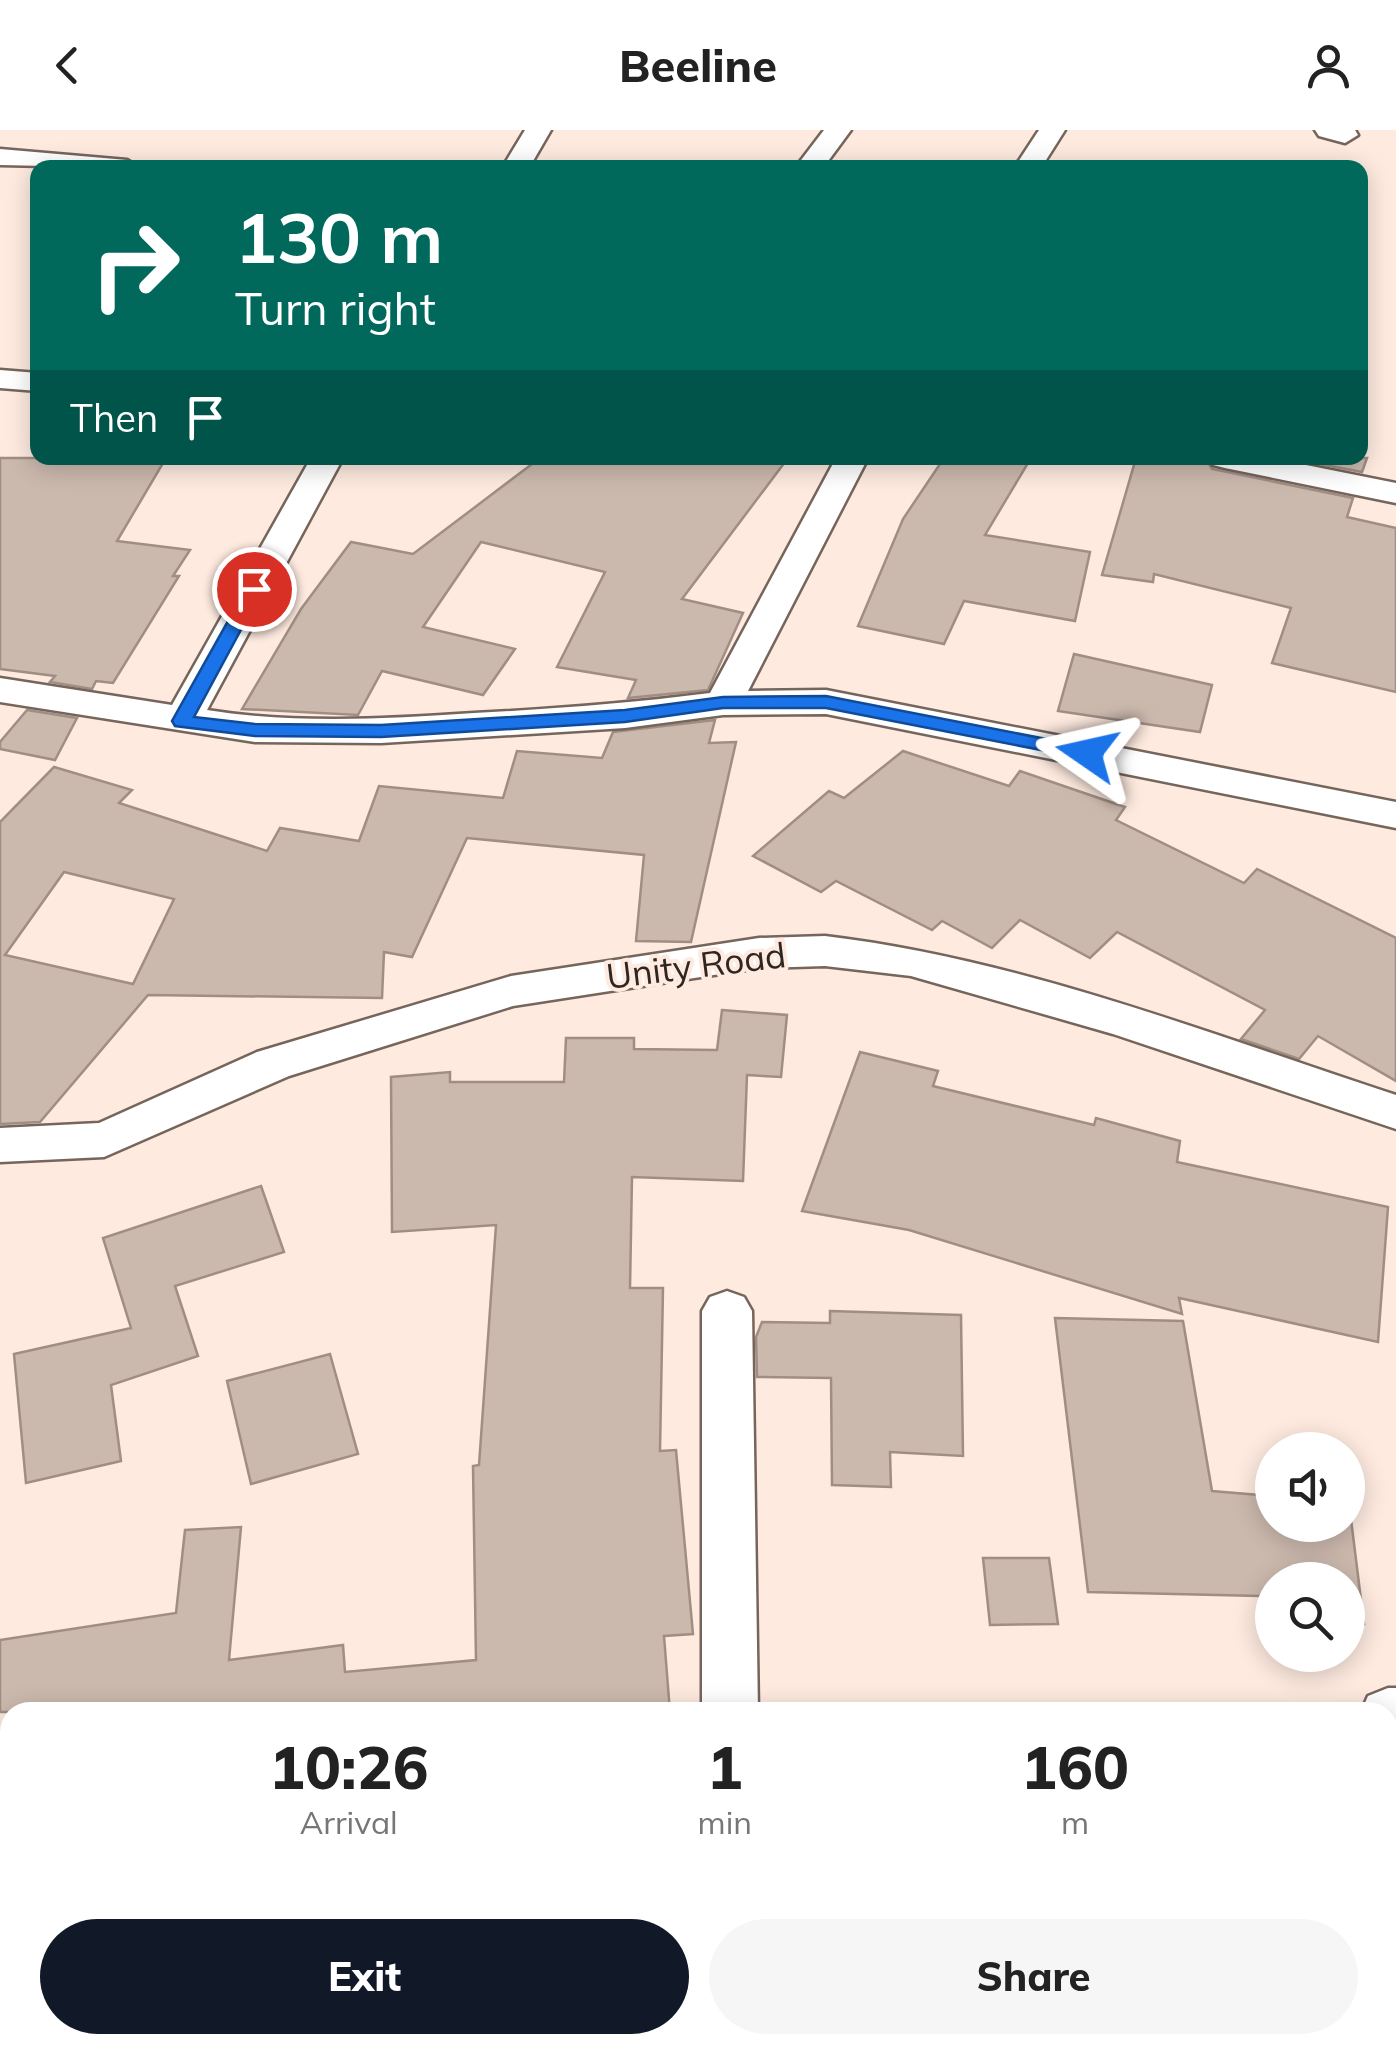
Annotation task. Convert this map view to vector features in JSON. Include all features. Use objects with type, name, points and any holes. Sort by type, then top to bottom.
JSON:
[{"type":"street","points":[[520,160],[538,130]]},
{"type":"street","points":[[814,160],[838,130]]},
{"type":"street","points":[[1031,160],[1052,130]]},
{"type":"street","points":[[0,156],[42,160]]},
{"type":"street","points":[[0,379],[30,381]]},
{"type":"street","points":[[182,721],[323,465]]},
{"type":"street","points":[[723,702],[848,465]]},
{"type":"street","points":[[1258,465],[1396,493]]},
{"type":"street","points":[[0,690],[255,730],[381,731],[625,716],[723,702],[826,702],[1396,815]]},
{"type":"street","name":"Unity Road","points":[[0,1145],[104,1140],[273,1064],[510,991],[759,953],[825,951],[911,961],[1126,1022],[1396,1112]]},
{"type":"street","points":[[727,1311],[730,1702]]},
{"type":"building","points":[[0,458],[30,458],[30,465],[162,465],[117,541],[190,550],[173,576],[179,576],[113,683],[96,681],[92,689],[50,682],[55,676],[0,669]]},
{"type":"building","points":[[531,465],[783,465],[682,599],[743,613],[708,690],[628,698],[636,680],[557,667],[605,572],[481,542],[423,627],[515,649],[483,695],[382,671],[358,715],[242,709],[301,609],[351,542],[413,554]]},
{"type":"building","points":[[939,465],[1027,465],[985,535],[1090,552],[1075,621],[964,601],[944,644],[858,626],[903,519]]},
{"type":"building","points":[[1134,465],[1209,465],[1212,469],[1353,498],[1347,517],[1396,528],[1396,692],[1272,663],[1291,608],[1154,574],[1153,582],[1102,575]]},
{"type":"building","points":[[1325,465],[1364,465],[1362,472]]},
{"type":"building","points":[[1074,654],[1212,685],[1200,732],[1058,711]]},
{"type":"building","points":[[27,710],[77,718],[55,760],[0,749],[0,742]]},
{"type":"building","points":[[715,720],[709,743],[736,742],[691,942],[636,941],[644,855],[467,838],[412,957],[384,952],[382,998],[148,995],[40,1122],[0,1124],[0,822],[54,767],[132,790],[119,803],[267,851],[280,828],[359,841],[379,786],[503,798],[517,751],[602,758],[613,732]],"holes":[[[64,872],[174,899],[133,984],[5,955]]]},
{"type":"building","points":[[903,751],[1009,786],[1020,771],[1125,807],[1116,820],[1244,883],[1257,869],[1396,938],[1396,1081],[1318,1036],[1299,1059],[1241,1039],[1265,1010],[1117,932],[1090,958],[1020,920],[992,948],[942,921],[932,930],[836,881],[821,892],[753,856],[829,791],[844,798]]},
{"type":"building","points":[[722,1010],[787,1015],[781,1077],[747,1075],[743,1181],[632,1177],[630,1288],[663,1288],[660,1451],[676,1450],[693,1634],[664,1636],[669,1702],[0,1702],[0,1640],[176,1613],[185,1530],[241,1527],[229,1660],[343,1645],[345,1672],[476,1660],[473,1466],[479,1465],[496,1225],[392,1232],[391,1077],[450,1072],[450,1082],[564,1082],[566,1038],[634,1038],[634,1049],[717,1050]]},
{"type":"building","points":[[860,1052],[938,1071],[933,1086],[1094,1125],[1096,1118],[1180,1141],[1177,1162],[1388,1207],[1378,1342],[1179,1298],[1182,1314],[909,1230],[802,1211]]},
{"type":"building","points":[[261,1186],[284,1252],[175,1286],[198,1356],[111,1385],[121,1461],[26,1483],[14,1354],[131,1328],[103,1238]]},
{"type":"building","points":[[830,1311],[961,1315],[963,1456],[890,1452],[891,1487],[832,1485],[831,1378],[757,1377],[756,1337],[762,1322],[830,1323]]},
{"type":"building","points":[[1055,1318],[1183,1321],[1212,1491],[1255,1495],[1255,1542],[1354,1542],[1356,1562],[1255,1562],[1255,1596],[1088,1592]]},
{"type":"building","points":[[330,1354],[358,1454],[251,1484],[227,1381]]},
{"type":"building","points":[[983,1558],[1049,1558],[1058,1624],[990,1625]]},
{"type":"route","points":[[254,589],[182,721],[255,730],[381,731],[625,716],[723,702],[826,702],[1087,753]]}]
